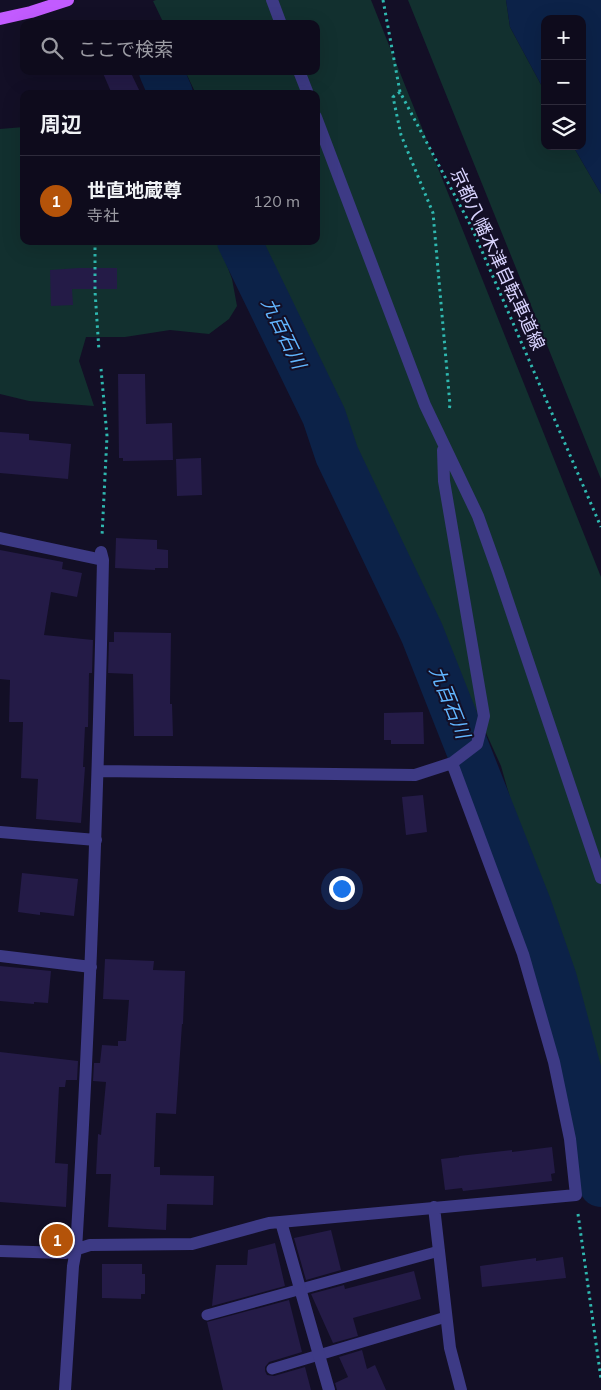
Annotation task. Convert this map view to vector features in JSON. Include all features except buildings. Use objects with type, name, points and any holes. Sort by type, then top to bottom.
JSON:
[{"type":"main road","points":[[0,19],[31,12],[68,0]]},
{"type":"street","points":[[272,0],[280,20]]},
{"type":"street","points":[[301,75],[306,90]]},
{"type":"street","points":[[320,128],[425,405],[478,516],[601,878]]},
{"type":"street","points":[[98,771],[415,775],[452,763],[477,744],[484,716],[444,481],[443,446]]},
{"type":"street","points":[[0,538],[102,556],[92,967],[76,1250],[73,1266],[65,1390]]},
{"type":"street","points":[[0,1252],[65,1254],[90,1245],[192,1244],[269,1223],[576,1195],[570,1139],[554,1062],[523,954],[452,763]]},
{"type":"street","points":[[0,832],[96,840]]},
{"type":"street","points":[[0,956],[92,967]]},
{"type":"street","points":[[434,1207],[450,1348],[461,1390]]},
{"type":"street","points":[[281,1222],[329,1390]]},
{"type":"lane","points":[[207,1315],[439,1251]]},
{"type":"lane","points":[[272,1369],[446,1317]]},
{"type":"path","name":"京都八幡木津自転車道線","points":[[383,0],[400,92],[472,228],[601,526]]},
{"type":"path","points":[[400,92],[393,97],[402,135],[433,213],[450,405],[449,413]]},
{"type":"path","points":[[94,245],[94,291],[99,351]]},
{"type":"path","points":[[101,369],[107,436],[102,556]]},
{"type":"path","points":[[576,1195],[601,1379]]},
{"type":"green space","points":[[371,0],[601,577],[601,1139],[588,1072],[501,766],[265,245],[320,245],[320,90],[194,90],[187,75],[320,75],[320,20],[162,20],[153,1]]},
{"type":"green space","points":[[408,0],[506,0],[510,27],[541,85],[541,150],[575,150],[601,194],[601,479]]},
{"type":"green space","points":[[20,127],[20,245],[219,245],[232,279],[237,306],[229,319],[209,334],[170,330],[125,337],[86,337],[79,361],[94,406],[29,401],[0,394],[0,129]]},
{"type":"water","points":[[506,0],[601,0],[601,194],[575,150],[586,150],[586,15],[541,15],[541,85],[510,27]]},
{"type":"waterway","name":"九百石川","points":[[163,75],[169,90]]},
{"type":"waterway","name":"九百石川","points":[[241,245],[324,416],[337,455],[422,633],[529,904],[555,979],[582,1080],[601,1185]]},
{"type":"place","name":"世直地蔵尊","points":[[57,1240]]}]
